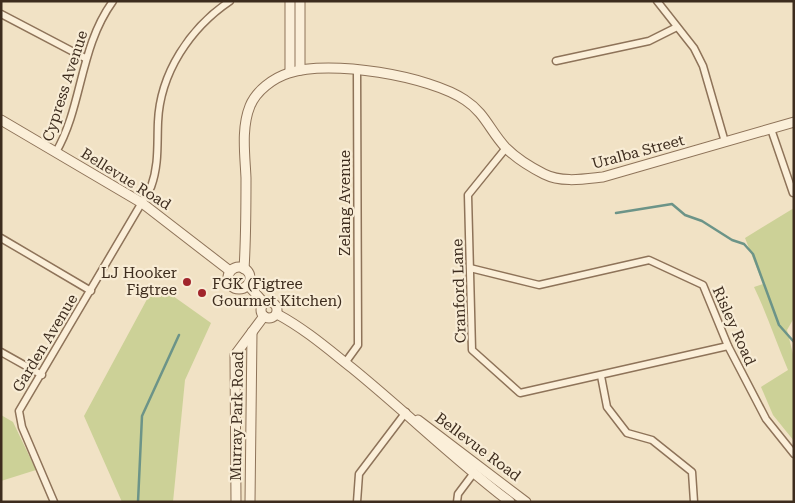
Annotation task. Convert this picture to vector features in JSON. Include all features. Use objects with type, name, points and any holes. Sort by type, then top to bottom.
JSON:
[{"type":"street","name":"Cypress Avenue","points":[[56,152],[69,123],[85,58],[99,25],[113,1]]},
{"type":"street","name":"Garden Avenue","points":[[54,502],[18,416],[19,411],[42,375],[151,186],[158,165],[159,107],[171,68],[194,33],[230,1]]},
{"type":"street","points":[[290,1],[290,72]]},
{"type":"street","points":[[300,1],[300,70]]},
{"type":"street","points":[[657,1],[694,48],[703,66],[725,142]]},
{"type":"street","points":[[1,14],[85,58]]},
{"type":"street","points":[[556,61],[649,41],[677,27]]},
{"type":"street","name":"Uralba Street","points":[[244,268],[246,226],[245,125],[250,105],[268,83],[290,72],[300,70],[357,69],[445,88],[480,111],[506,148],[523,162],[546,175],[574,180],[603,177],[794,122]]},
{"type":"street","name":"Zelang Avenue","points":[[345,363],[358,345],[357,69]]},
{"type":"street","name":"Bellevue Road","points":[[1,120],[142,203],[230,271]]},
{"type":"street","points":[[771,129],[793,193]]},
{"type":"street","name":"Cranford Lane","points":[[506,148],[468,194],[472,350],[520,393],[728,346]]},
{"type":"street","points":[[1,238],[91,291]]},
{"type":"street","name":"Risley Road","points":[[470,268],[539,285],[649,260],[703,285],[728,346],[766,419],[794,454]]},
{"type":"street","points":[[237,267],[244,268],[250,278],[248,284],[241,289],[234,288],[228,278],[230,271],[237,267]]},
{"type":"street","points":[[248,284],[264,303]]},
{"type":"street","points":[[273,302],[278,308],[277,314],[270,318],[264,316],[260,310],[264,303],[273,302]]},
{"type":"street","name":"Bellevue Road","points":[[277,314],[295,324],[345,363],[409,415],[473,474],[510,502]]},
{"type":"street","name":"Murray Park Road","points":[[236,502],[236,355],[264,316]]},
{"type":"street","name":"Murray Park Road","points":[[250,502],[252,331]]},
{"type":"street","points":[[1,352],[42,375]]},
{"type":"street","points":[[601,376],[607,407],[627,433],[652,440],[692,472],[694,502]]},
{"type":"street","points":[[357,502],[358,474],[409,415]]},
{"type":"street","name":"Bellevue Road","points":[[409,415],[424,423],[526,502]]},
{"type":"street","points":[[236,446],[250,447]]},
{"type":"street","points":[[457,502],[458,494],[473,474]]},
{"type":"green space","points":[[794,208],[794,318],[787,330],[794,358],[794,441],[773,415],[761,387],[788,370],[754,287],[763,284],[745,238]]},
{"type":"green space","points":[[152,290],[166,291],[211,323],[185,380],[173,502],[122,502],[84,416]]},
{"type":"green space","points":[[1,415],[13,422],[36,470],[1,481]]},
{"type":"waterway","points":[[616,213],[672,204],[685,215],[702,221],[732,240],[744,244],[753,254],[779,325],[794,342]]},
{"type":"waterway","points":[[138,502],[142,416],[179,335]]},
{"type":"place","name":"LJ Hooker Figtree","points":[[187,282]]},
{"type":"place","name":"FGK (Figtree Gourmet Kitchen)","points":[[202,293]]}]
